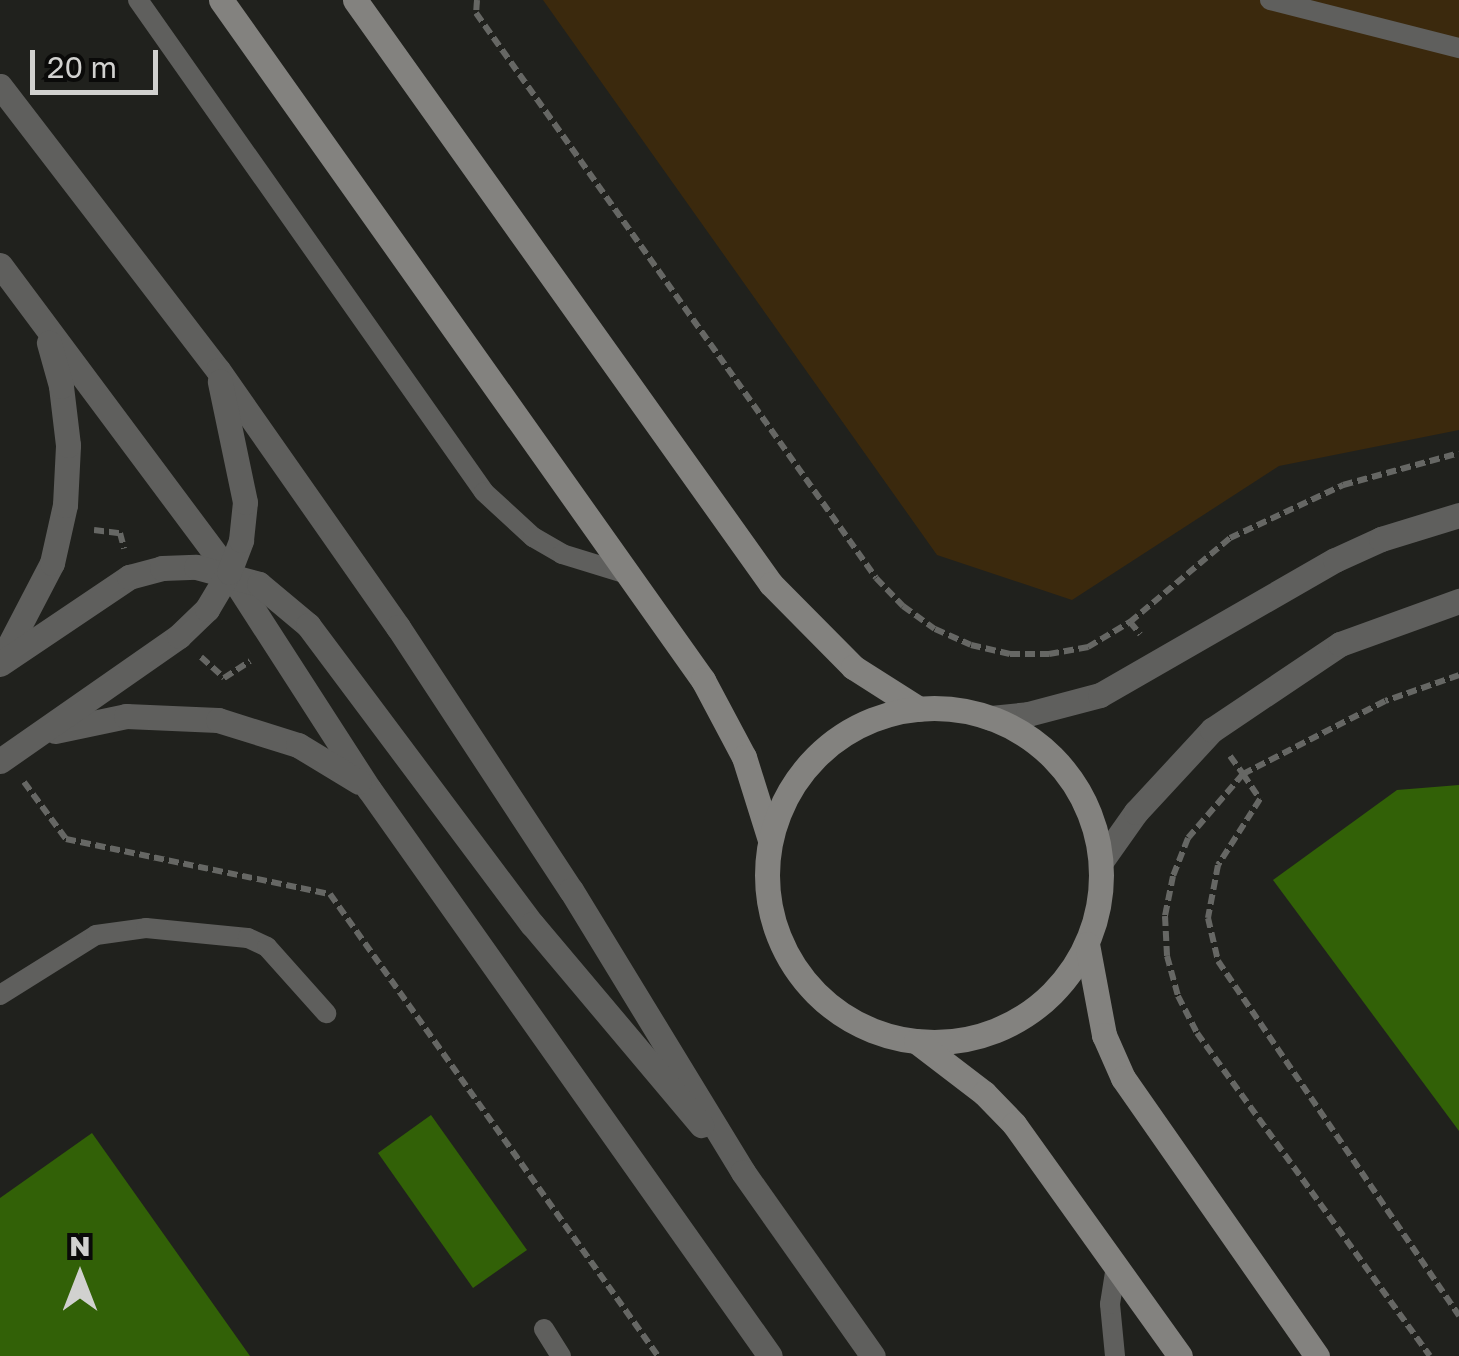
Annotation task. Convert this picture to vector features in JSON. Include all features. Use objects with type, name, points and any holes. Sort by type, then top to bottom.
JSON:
[{"type":"street","points":[[222,0],[628,574],[725,718],[759,798],[770,840]]},
{"type":"street","points":[[355,0],[771,584],[853,667],[920,708]]},
{"type":"street","points":[[0,86],[218,370],[486,758],[742,1172],[872,1356]]},
{"type":"street","points":[[0,266],[229,572],[370,789],[770,1356]]},
{"type":"street","points":[[0,663],[52,563],[65,504],[68,445],[61,386],[44,329]]},
{"type":"street","points":[[0,761],[179,636],[207,609],[229,572],[241,540],[245,502],[218,370]]},
{"type":"street","points":[[991,718],[1028,714],[1100,695],[1335,560],[1381,539],[1459,515]]},
{"type":"street","points":[[0,663],[130,577],[162,568],[229,572],[259,584],[285,601],[308,625],[532,924],[742,1172]]},
{"type":"street","points":[[1102,860],[1136,812],[1212,730],[1340,644],[1459,601]]},
{"type":"street","points":[[920,708],[956,709],[991,718],[1033,740],[1067,773],[1090,814],[1102,860],[1099,903],[1087,944],[1069,975],[1017,1021],[951,1041],[916,1041],[877,1033],[841,1014],[810,989],[787,956],[772,919],[766,880],[770,840],[784,800],[808,764],[840,737],[865,724],[920,708]]},
{"type":"street","points":[[36,736],[126,716],[218,720],[298,745],[370,789]]},
{"type":"street","points":[[1087,944],[1104,1036],[1123,1078],[1317,1356]]},
{"type":"street","points":[[916,1041],[984,1093],[1014,1124],[1180,1356]]},
{"type":"lane","points":[[138,0],[484,492],[520,526],[562,554],[628,574]]},
{"type":"lane","points":[[1270,0],[1459,48]]},
{"type":"lane","points":[[0,995],[96,934],[146,928],[248,938],[267,946],[326,1013]]},
{"type":"lane","points":[[1116,1266],[1110,1304],[1116,1356]]},
{"type":"lane","points":[[544,1329],[561,1356]]},
{"type":"path","points":[[476,0],[476,13],[876,578],[903,606],[935,629],[971,645],[1010,654],[1049,654],[1088,647],[1130,622],[1230,538],[1344,485],[1459,453]]},
{"type":"path","points":[[1130,622],[1161,663]]},
{"type":"path","points":[[1430,1356],[1197,1033],[1178,996],[1166,930],[1173,876],[1188,838],[1243,774],[1384,701],[1459,676]]},
{"type":"path","points":[[1212,730],[1260,799],[1218,865],[1208,918],[1218,961],[1459,1316]]},
{"type":"shaded area","points":[[543,0],[1459,0],[1459,430],[1279,466],[1072,600],[937,555]]},
{"type":"building","points":[[1459,785],[1459,1131],[1273,880],[1397,790]]},
{"type":"building","points":[[431,1115],[527,1250],[473,1288],[378,1153]]},
{"type":"building","points":[[92,1133],[250,1356],[0,1356],[0,1198]]}]
